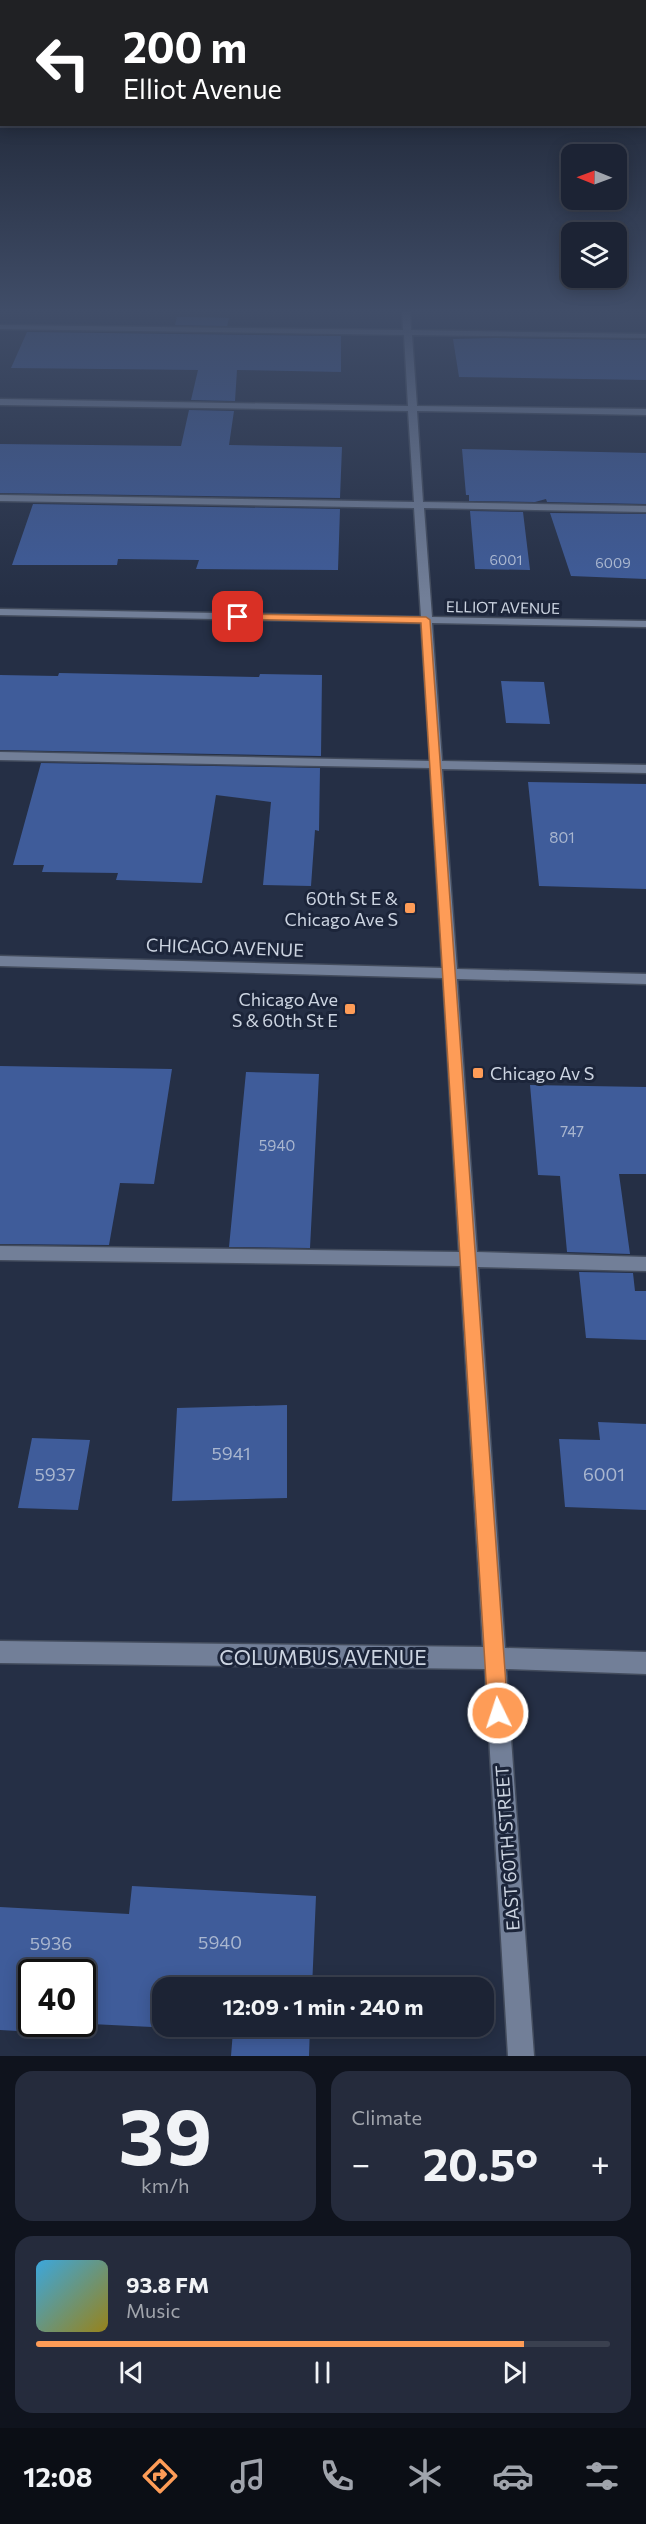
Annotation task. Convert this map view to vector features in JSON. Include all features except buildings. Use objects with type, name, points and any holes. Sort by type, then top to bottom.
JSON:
[{"type":"street","points":[[232,406],[646,412]]},
{"type":"street","name":"EAST 60TH STREET","points":[[412,406],[521,2056]]},
{"type":"street","points":[[0,498],[646,509]]},
{"type":"street","name":"ELLIOT AVENUE","points":[[0,612],[646,624]]},
{"type":"street","points":[[0,756],[646,770]]},
{"type":"street","name":"CHICAGO AVENUE","points":[[0,961],[646,979]]},
{"type":"street","points":[[0,1253],[467,1259],[646,1264]]},
{"type":"street","name":"COLUMBUS AVENUE","points":[[0,1652],[494,1658],[646,1663]]},
{"type":"place","name":"60th St E & Chicago Ave S","points":[[410,908]]},
{"type":"place","name":"Chicago Ave S & 60th St E","points":[[350,1009]]},
{"type":"place","name":"Chicago Av S","points":[[478,1073]]},
{"type":"route","points":[[238,617],[426,620],[498,1713]]}]
